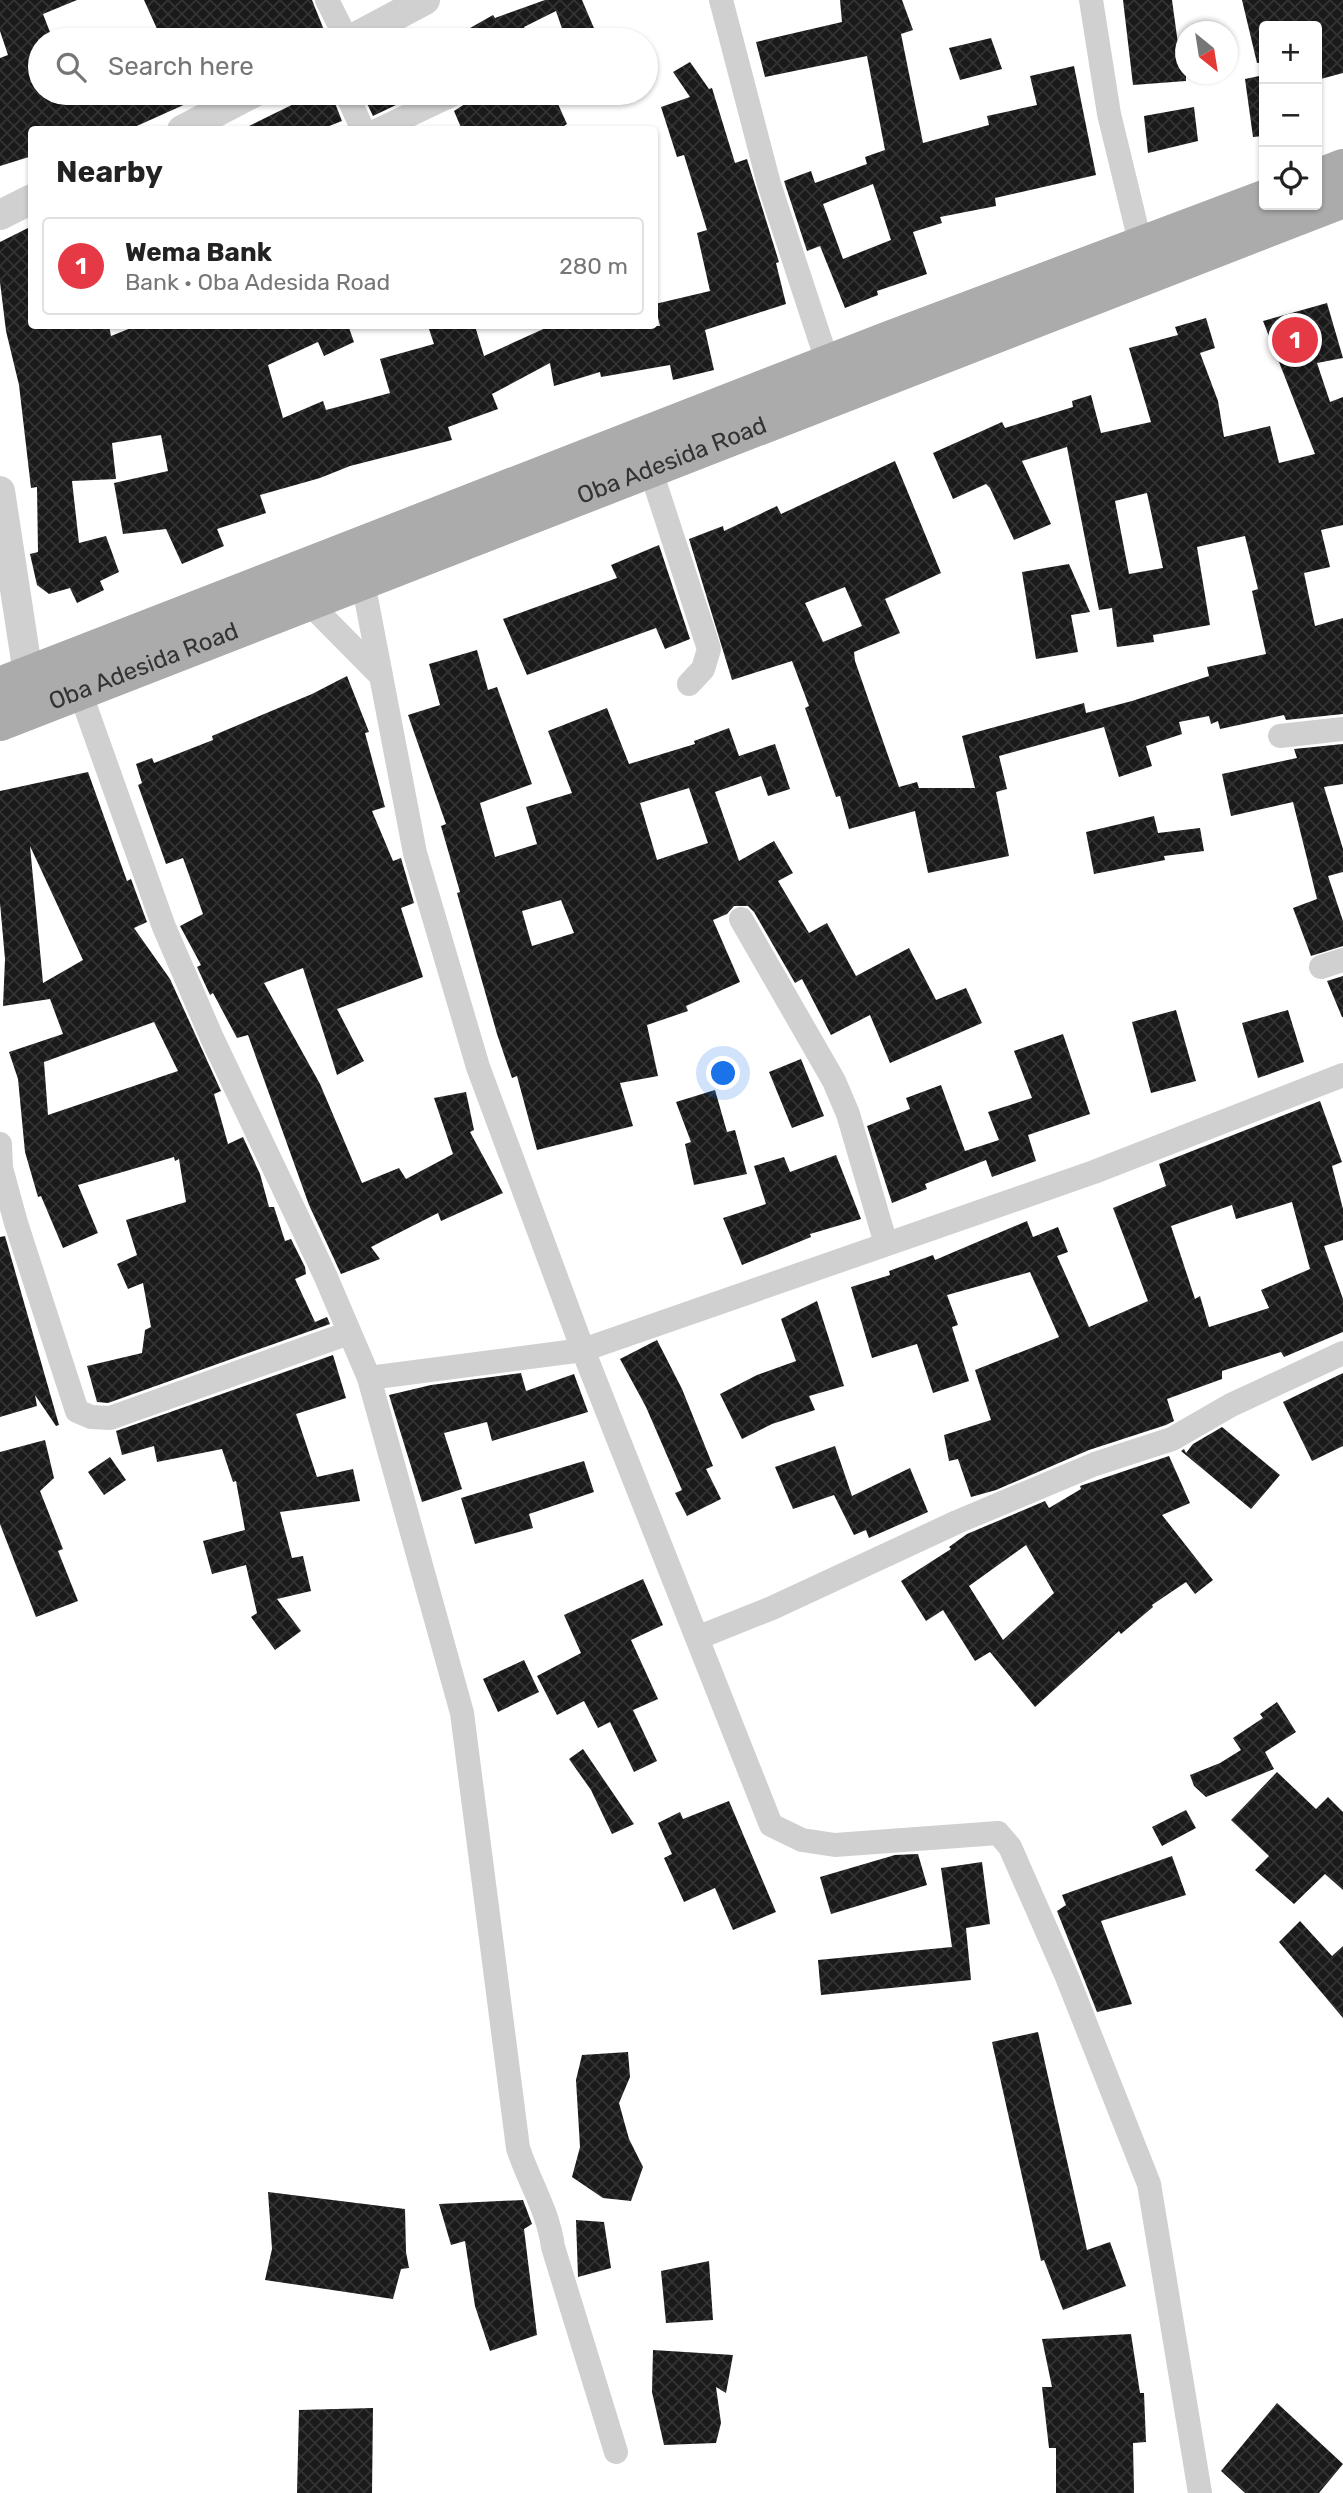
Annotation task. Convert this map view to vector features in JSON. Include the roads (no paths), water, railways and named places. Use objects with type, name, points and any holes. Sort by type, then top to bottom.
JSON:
[{"type":"main road","name":"Oba Adesida Road","points":[[14,680],[646,454],[1336,194]]},
{"type":"main road","name":"Oba Adesida Road","points":[[0,722],[307,601],[363,582],[646,454],[828,364],[1259,201]]},
{"type":"street","points":[[327,0],[342,28]]},
{"type":"street","points":[[372,28],[425,0]]},
{"type":"street","points":[[721,0],[769,184],[828,364]]},
{"type":"street","points":[[1091,0],[1109,114],[1141,246]]},
{"type":"street","points":[[190,126],[230,105]]},
{"type":"street","points":[[352,105],[361,126]]},
{"type":"street","points":[[386,126],[431,105]]},
{"type":"street","points":[[0,215],[28,201]]},
{"type":"street","points":[[646,454],[709,649],[703,669],[689,684]]},
{"type":"street","points":[[0,491],[14,680]]},
{"type":"street","points":[[363,582],[415,853],[478,1067],[583,1350],[771,1825],[802,1840],[835,1844],[998,1833],[1010,1847],[1067,1977],[1149,2185],[1200,2493]]},
{"type":"street","points":[[307,601],[381,676]]},
{"type":"street","points":[[79,689],[164,927],[212,1038],[264,1143],[369,1378],[462,1713],[518,2148],[526,2174],[550,2223],[553,2247],[616,2452]]},
{"type":"street","points":[[1280,736],[1343,729]]},
{"type":"street","points":[[741,919],[834,1081],[848,1114],[886,1244]]},
{"type":"street","points":[[369,1378],[583,1350],[1094,1172],[1343,1075]]},
{"type":"street","points":[[0,1144],[1,1168],[13,1212],[77,1411],[91,1417],[110,1419],[349,1333]]},
{"type":"street","points":[[697,1638],[772,1608],[957,1522],[1095,1464],[1172,1439],[1231,1405],[1343,1353]]},
{"type":"place","name":"Wema Bank","points":[[1295,340]]}]
